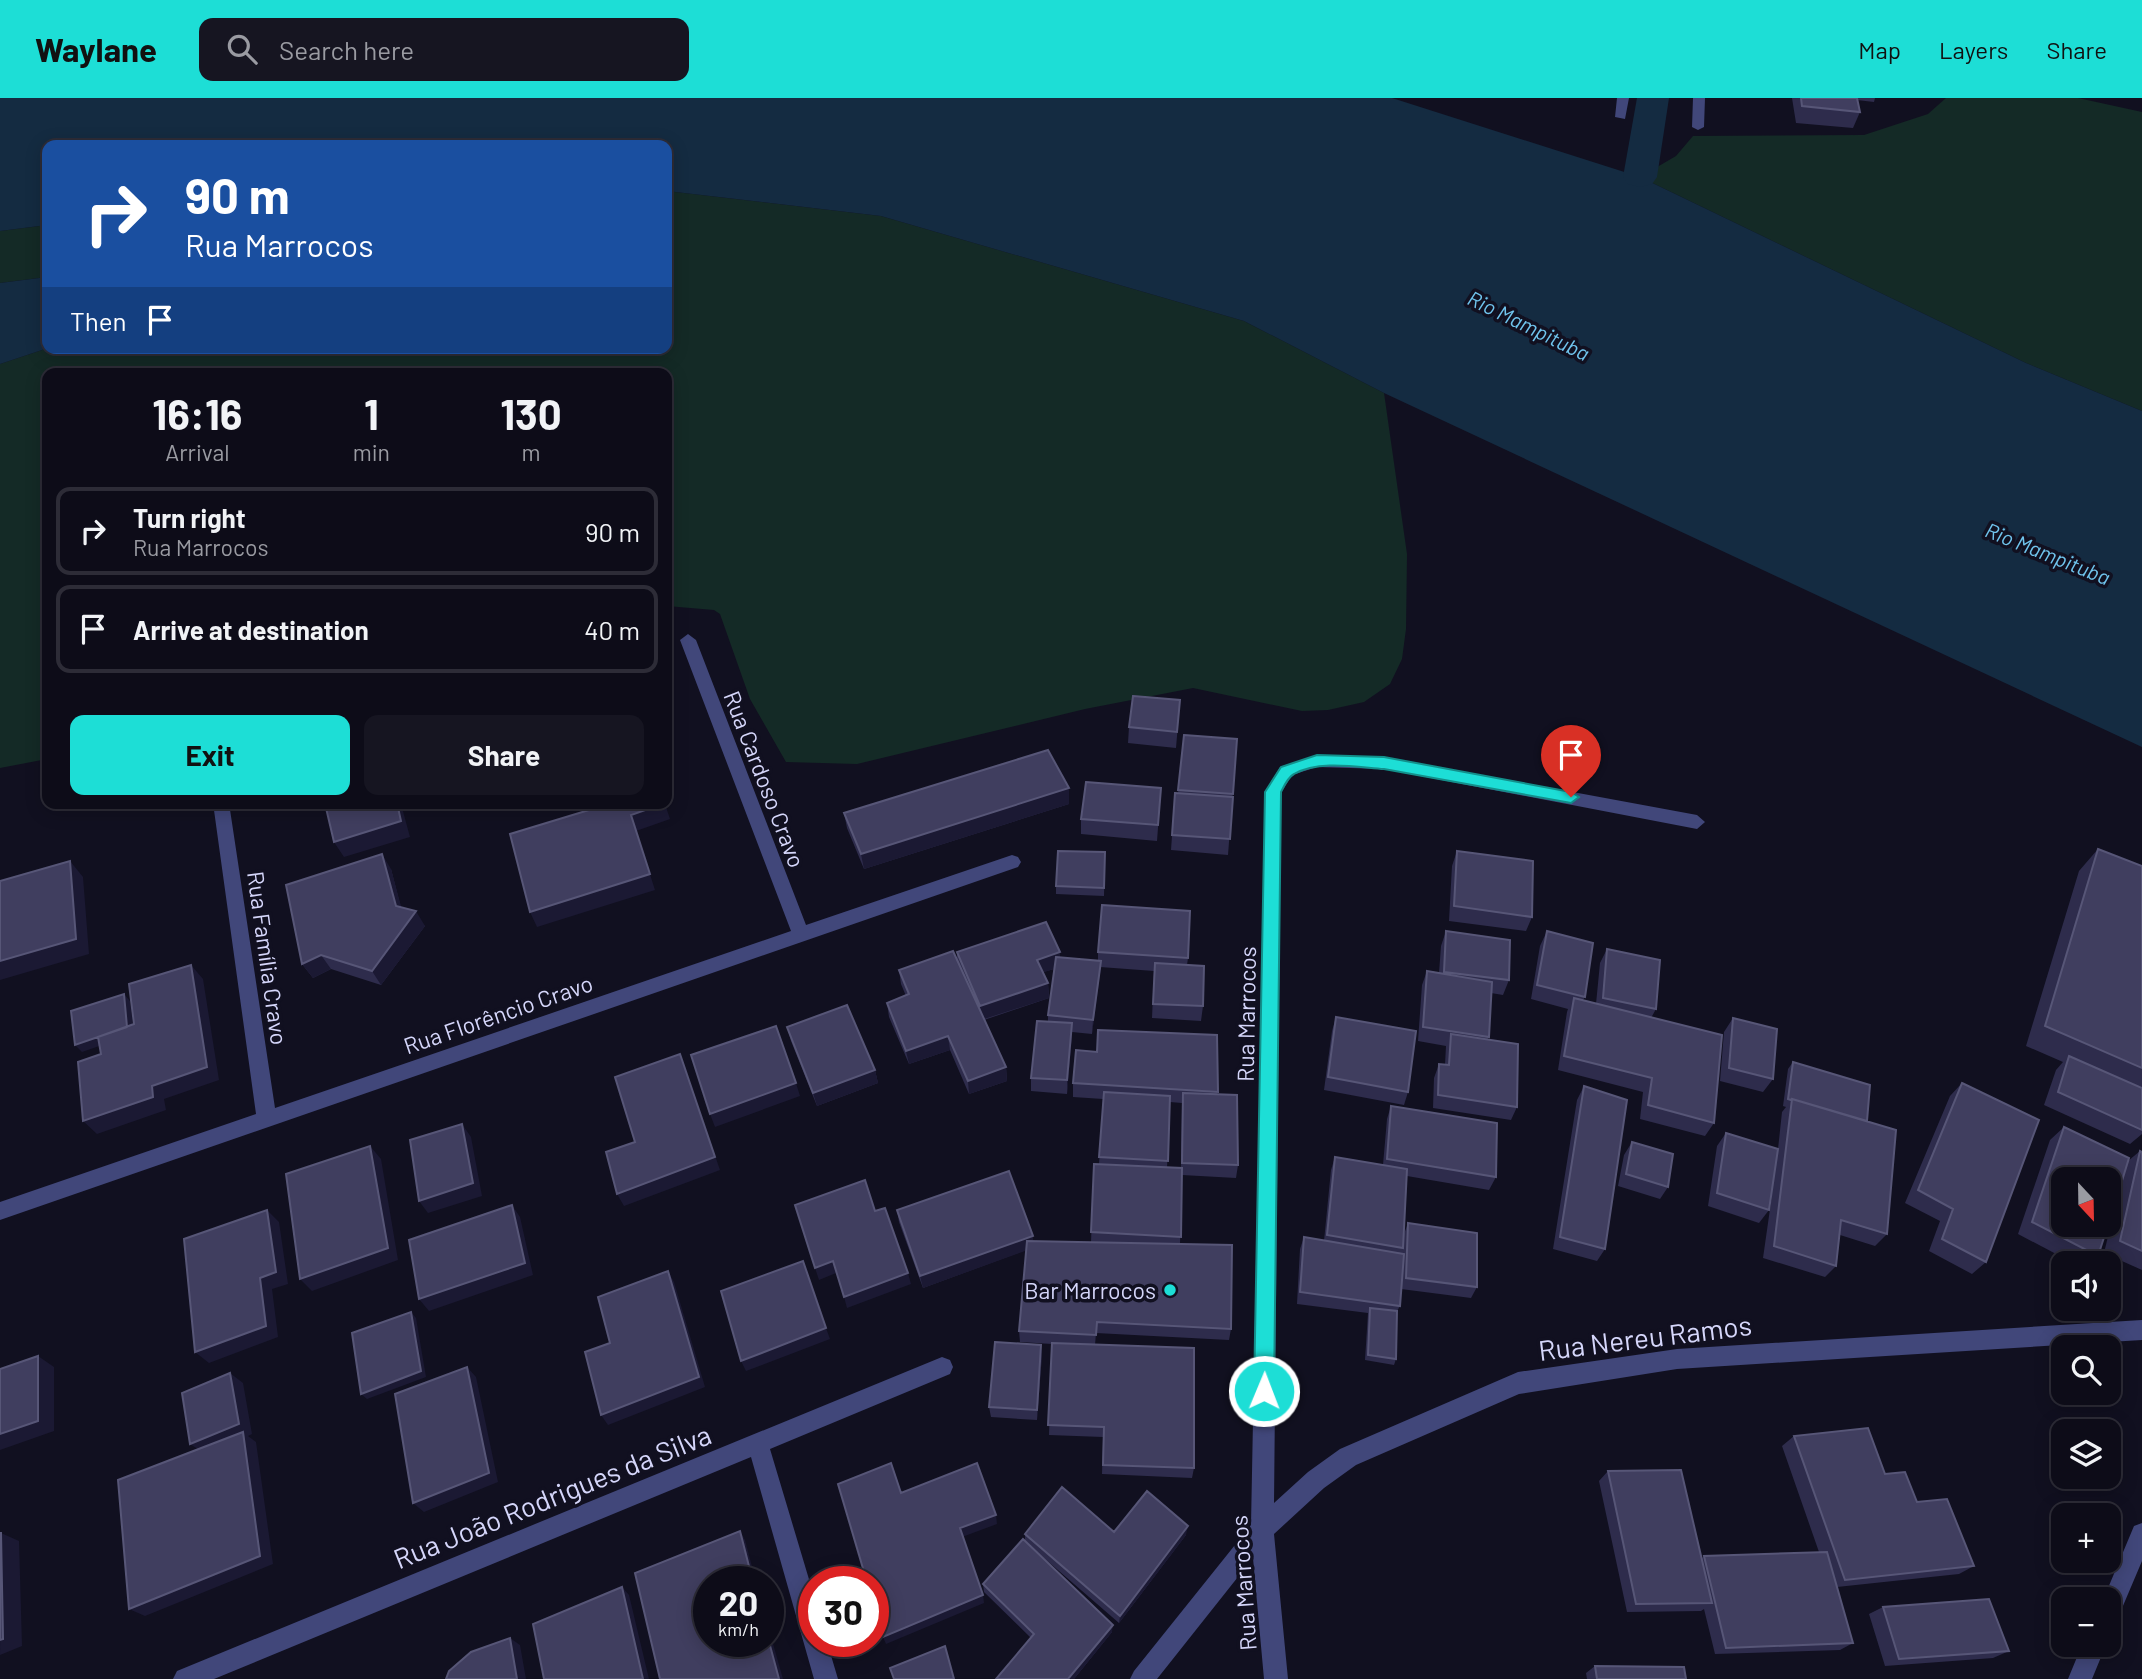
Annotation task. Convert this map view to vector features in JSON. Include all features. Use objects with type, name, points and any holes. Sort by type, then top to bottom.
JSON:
[{"type":"street","points":[[1621,117],[1623,98]]},
{"type":"street","points":[[1698,127],[1699,98]]},
{"type":"street","name":"Rua Cardoso Cravo","points":[[688,640],[801,935]]},
{"type":"street","name":"Rua Marrocos","points":[[1276,1679],[1262,1529],[1273,792],[1286,771],[1317,761],[1384,763],[1697,822]]},
{"type":"street","name":"Rua Família Cravo","points":[[221,809],[267,1119]]},
{"type":"street","name":"Rua Florêncio Cravo","points":[[0,1211],[1012,862]]},
{"type":"street","name":"Rua Nereu Ramos","points":[[1142,1679],[1262,1529],[1316,1480],[1348,1457],[1518,1383],[1596,1368],[1676,1359],[2142,1330]]},
{"type":"street","name":"Rua João Rodrigues da Silva","points":[[185,1679],[942,1367]]},
{"type":"street","points":[[758,1444],[798,1583]]},
{"type":"street","points":[[2120,1587],[2142,1534]]},
{"type":"street","points":[[819,1657],[826,1679]]},
{"type":"street","points":[[2080,1679],[2089,1657]]},
{"type":"green space","points":[[1946,98],[2078,98],[2142,112],[2142,411],[2026,363],[1640,177],[1676,156],[1693,136],[1864,135],[1928,114]]},
{"type":"green space","points":[[672,192],[881,216],[1244,321],[1384,393],[1407,554],[1406,629],[1402,659],[1390,684],[1364,702],[1328,710],[1302,711],[1193,688],[1085,709],[857,764],[786,762],[750,699],[720,614],[714,610],[672,606],[672,368],[42,368],[42,760],[0,768],[0,364],[42,350],[42,354],[672,354]]},
{"type":"green space","points":[[42,226],[42,278],[0,283],[0,231]]},
{"type":"water","name":"Rio Mampituba","points":[[0,98],[1392,98],[1640,177],[2026,363],[2142,411],[2142,747],[1384,393],[1244,321],[881,216],[672,192],[672,140],[42,140],[42,226],[0,231]]},
{"type":"water","points":[[42,278],[42,350],[0,364],[0,283]]},
{"type":"building","points":[[1801,98],[1857,98],[1860,112],[1802,106]]},
{"type":"building","points":[[1133,696],[1180,700],[1177,732],[1129,727]]},
{"type":"building","points":[[1184,735],[1237,739],[1233,794],[1178,790]]},
{"type":"building","points":[[1048,750],[1069,788],[861,854],[844,813]]},
{"type":"building","points":[[1086,782],[1161,788],[1158,825],[1081,819]]},
{"type":"building","points":[[1175,793],[1233,797],[1230,839],[1172,835]]},
{"type":"building","points":[[326,809],[398,809],[401,821],[334,842]]},
{"type":"building","points":[[592,809],[648,809],[631,815],[650,874],[530,912],[510,834]]},
{"type":"building","points":[[2098,849],[2142,866],[2142,1068],[2045,1026]]},
{"type":"building","points":[[1058,851],[1105,852],[1104,888],[1056,886]]},
{"type":"building","points":[[1457,851],[1533,861],[1532,917],[1454,906]]},
{"type":"building","points":[[382,854],[396,906],[416,911],[372,971],[321,955],[302,964],[286,885]]},
{"type":"building","points":[[70,861],[76,939],[0,961],[0,881]]},
{"type":"building","points":[[1102,905],[1190,911],[1188,958],[1098,952]]},
{"type":"building","points":[[1046,922],[1060,952],[1037,960],[1048,983],[980,1006],[957,952]]},
{"type":"building","points":[[1446,931],[1510,940],[1509,980],[1444,972]]},
{"type":"building","points":[[1547,931],[1593,943],[1585,997],[1537,985]]},
{"type":"building","points":[[1607,949],[1660,960],[1656,1009],[1603,998]]},
{"type":"building","points":[[953,951],[1006,1067],[968,1081],[948,1036],[906,1051],[887,1003],[909,994],[899,970]]},
{"type":"building","points":[[1056,957],[1101,961],[1093,1020],[1048,1015]]},
{"type":"building","points":[[1155,963],[1204,966],[1203,1006],[1153,1004]]},
{"type":"building","points":[[191,965],[207,1067],[152,1086],[153,1097],[83,1121],[78,1062],[101,1054],[98,1037],[134,1024],[129,984]]},
{"type":"building","points":[[1427,971],[1492,982],[1489,1037],[1423,1027]]},
{"type":"building","points":[[124,994],[127,1027],[75,1045],[71,1011]]},
{"type":"building","points":[[1574,998],[1722,1035],[1714,1123],[1648,1105],[1652,1078],[1564,1056]]},
{"type":"building","points":[[847,1005],[875,1070],[813,1093],[787,1027]]},
{"type":"building","points":[[1336,1017],[1416,1031],[1408,1092],[1328,1077]]},
{"type":"building","points":[[1733,1018],[1777,1029],[1773,1079],[1729,1068]]},
{"type":"building","points":[[1037,1021],[1072,1023],[1067,1080],[1031,1078]]},
{"type":"building","points":[[776,1026],[796,1083],[710,1114],[691,1055]]},
{"type":"building","points":[[1098,1030],[1217,1035],[1218,1092],[1073,1083],[1076,1050],[1097,1052]]},
{"type":"building","points":[[1451,1034],[1518,1044],[1517,1107],[1438,1095],[1439,1064],[1449,1065]]},
{"type":"building","points":[[680,1054],[715,1157],[617,1194],[606,1152],[635,1142],[615,1077]]},
{"type":"building","points":[[2069,1056],[2142,1088],[2142,1130],[2058,1092]]},
{"type":"building","points":[[1793,1062],[1870,1085],[1867,1121],[1788,1099]]},
{"type":"building","points":[[1962,1083],[2039,1120],[1986,1262],[1942,1239],[1953,1209],[1918,1190]]},
{"type":"building","points":[[1584,1086],[1627,1100],[1605,1249],[1560,1237]]},
{"type":"building","points":[[1104,1092],[1170,1096],[1168,1161],[1099,1157]]},
{"type":"building","points":[[1183,1093],[1237,1095],[1238,1165],[1182,1163]]},
{"type":"building","points":[[1792,1099],[1896,1130],[1887,1234],[1841,1220],[1836,1266],[1774,1246]]},
{"type":"building","points":[[1391,1106],[1497,1123],[1496,1177],[1387,1159]]},
{"type":"building","points":[[462,1124],[473,1183],[419,1201],[410,1140]]},
{"type":"building","points":[[2064,1127],[2129,1158],[2121,1184],[2121,1167],[2051,1167],[2051,1232],[2032,1222]]},
{"type":"building","points":[[1726,1133],[1778,1149],[1769,1210],[1717,1193]]},
{"type":"building","points":[[1632,1142],[1673,1154],[1668,1187],[1626,1174]]},
{"type":"building","points":[[370,1146],[388,1248],[300,1279],[286,1174]]},
{"type":"building","points":[[2140,1151],[2142,1251],[2120,1241]]},
{"type":"building","points":[[1335,1157],[1407,1169],[1403,1248],[1327,1235]]},
{"type":"building","points":[[1094,1164],[1182,1168],[1181,1237],[1091,1232]]},
{"type":"building","points":[[1009,1171],[1033,1236],[920,1276],[897,1210]]},
{"type":"building","points":[[865,1180],[875,1211],[885,1208],[908,1273],[844,1297],[833,1261],[815,1268],[795,1205]]},
{"type":"building","points":[[512,1205],[525,1263],[419,1299],[409,1240]]},
{"type":"building","points":[[267,1210],[276,1272],[260,1278],[266,1326],[195,1352],[184,1239]]},
{"type":"building","points":[[1408,1223],[1477,1233],[1477,1287],[1406,1278]]},
{"type":"building","points":[[1304,1237],[1404,1254],[1400,1306],[1300,1292]]},
{"type":"building","points":[[2061,1237],[2104,1237],[2100,1251],[2088,1251]]},
{"type":"building","points":[[1027,1241],[1232,1245],[1231,1329],[1097,1322],[1096,1335],[1019,1331]]},
{"type":"building","points":[[803,1261],[826,1328],[741,1361],[721,1291]]},
{"type":"building","points":[[668,1271],[699,1377],[601,1415],[585,1352],[610,1343],[598,1297]]},
{"type":"building","points":[[1370,1308],[1397,1311],[1396,1359],[1368,1355]]},
{"type":"building","points":[[411,1312],[421,1371],[361,1394],[352,1333]]},
{"type":"building","points":[[995,1342],[1041,1345],[1037,1410],[989,1407]]},
{"type":"building","points":[[1052,1343],[1194,1348],[1194,1468],[1103,1465],[1104,1427],[1048,1425]]},
{"type":"building","points":[[38,1356],[38,1421],[0,1434],[0,1369]]},
{"type":"building","points":[[467,1367],[489,1473],[413,1503],[395,1394]]},
{"type":"building","points":[[230,1373],[239,1424],[190,1444],[182,1393]]},
{"type":"building","points":[[1868,1428],[1885,1474],[1905,1472],[1917,1502],[1947,1499],[1974,1566],[1845,1580],[1794,1436]]},
{"type":"building","points":[[243,1432],[260,1556],[129,1609],[118,1480]]},
{"type":"building","points":[[891,1463],[901,1493],[977,1463],[996,1515],[960,1528],[983,1595],[889,1634],[889,1566],[862,1566],[838,1484]]},
{"type":"building","points":[[1681,1470],[1712,1603],[1636,1604],[1608,1471]]},
{"type":"building","points":[[1062,1487],[1114,1532],[1147,1491],[1188,1526],[1120,1616],[1025,1534]]},
{"type":"building","points":[[740,1531],[749,1566],[693,1566],[693,1657],[773,1657],[779,1679],[660,1679],[635,1573]]},
{"type":"building","points":[[0,1533],[3,1639],[0,1640]]},
{"type":"building","points":[[1023,1539],[1113,1625],[1068,1679],[996,1679],[1034,1634],[983,1584]]},
{"type":"building","points":[[1827,1552],[1853,1643],[1726,1648],[1704,1556]]},
{"type":"building","points":[[622,1587],[643,1679],[544,1679],[533,1624]]},
{"type":"building","points":[[1989,1599],[2009,1651],[1899,1659],[1883,1607]]},
{"type":"building","points":[[510,1638],[517,1679],[446,1679],[449,1671],[471,1652]]},
{"type":"building","points":[[945,1646],[954,1679],[894,1679],[890,1668]]},
{"type":"building","points":[[1595,1666],[1684,1667],[1686,1679],[1597,1679]]},
{"type":"waterway","points":[[1640,177],[1653,98]]},
{"type":"place","name":"Bar Marrocos","points":[[1170,1290]]},
{"type":"route","points":[[1264,1391],[1273,792],[1286,771],[1317,761],[1356,761],[1384,763],[1571,797]]}]
